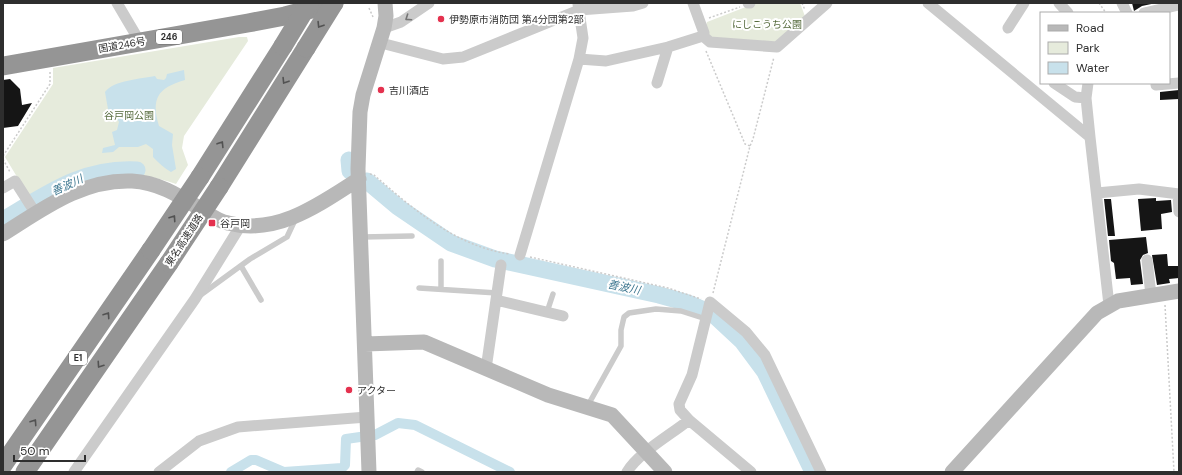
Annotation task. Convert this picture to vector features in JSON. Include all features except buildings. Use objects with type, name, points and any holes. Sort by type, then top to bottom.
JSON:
[{"type":"highway","name":"E1","points":[[3,465],[200,177],[309,3]]},
{"type":"highway","name":"国道246号","points":[[3,66],[285,16],[334,3]]},
{"type":"highway","name":"東名高速道路","points":[[26,472],[169,263],[219,187],[334,3]]},
{"type":"street","points":[[117,3],[140,42]]},
{"type":"street","points":[[369,472],[359,180],[360,112],[363,94],[382,35],[386,16],[385,3]]},
{"type":"street","points":[[382,35],[429,3]]},
{"type":"street","points":[[693,3],[704,33],[703,36],[710,42],[777,47],[827,3]]},
{"type":"street","points":[[928,3],[1090,137]]},
{"type":"street","points":[[1008,28],[1024,3]]},
{"type":"street","points":[[1059,3],[1067,12]]},
{"type":"street","points":[[1122,3],[1126,12]]},
{"type":"street","points":[[382,35],[443,59],[464,58],[579,6],[636,4]]},
{"type":"street","points":[[1148,12],[1179,5]]},
{"type":"street","points":[[520,255],[583,38],[579,6]]},
{"type":"street","points":[[578,59],[606,60],[668,47],[703,36]]},
{"type":"street","points":[[657,82],[668,47]]},
{"type":"street","points":[[1055,84],[1076,98],[1086,98]]},
{"type":"street","points":[[1088,84],[1086,98],[1109,305]]},
{"type":"street","points":[[1156,85],[1168,84]]},
{"type":"street","points":[[3,188],[15,180],[36,214]]},
{"type":"street","points":[[3,234],[74,192],[86,187],[111,182],[133,181],[162,188],[219,220],[228,224],[241,225],[269,224],[297,216],[359,180]]},
{"type":"street","points":[[1097,193],[1139,189],[1178,194],[1179,212]]},
{"type":"street","points":[[74,472],[195,299],[241,225]]},
{"type":"street","points":[[1147,260],[1158,294]]},
{"type":"street","points":[[486,369],[501,265]]},
{"type":"street","points":[[952,472],[1097,313],[1118,301],[1179,291]]},
{"type":"street","points":[[496,296],[563,316]]},
{"type":"street","points":[[751,472],[689,420],[680,410],[678,404],[692,375],[708,310],[746,332],[765,354],[821,472]]},
{"type":"street","points":[[365,344],[424,342],[548,395],[616,418],[665,472]]},
{"type":"street","points":[[159,472],[199,441],[238,427],[367,417]]},
{"type":"street","points":[[628,472],[630,467],[647,452],[689,420]]},
{"type":"lane","points":[[195,299],[241,266],[287,238],[297,216]]},
{"type":"lane","points":[[361,237],[412,236]]},
{"type":"lane","points":[[441,261],[441,289]]},
{"type":"lane","points":[[241,266],[261,300]]},
{"type":"lane","points":[[420,288],[441,289],[496,296]]},
{"type":"lane","points":[[547,312],[553,294]]},
{"type":"lane","points":[[587,407],[621,346],[621,330],[624,317],[628,314],[656,310],[708,310]]},
{"type":"lane","points":[[417,472],[418,470],[422,472]]},
{"type":"path","points":[[700,22],[749,3]]},
{"type":"path","points":[[1100,3],[1105,12]]},
{"type":"path","points":[[703,36],[704,47],[745,144],[750,146]]},
{"type":"path","points":[[708,310],[777,47]]},
{"type":"path","points":[[15,180],[3,158],[50,84],[50,66]]},
{"type":"path","points":[[1158,294],[1174,472]]},
{"type":"green space","name":"にしこうち公園","points":[[756,3],[800,3],[806,19],[776,45],[709,38],[705,28],[707,22]]},
{"type":"green space","name":"谷戸岡公園","points":[[239,37],[247,37],[248,41],[184,136],[182,148],[188,165],[176,184],[136,174],[103,176],[87,180],[34,205],[5,157],[53,84],[53,68]]},
{"type":"water","points":[[184,70],[185,80],[162,91],[156,102],[159,126],[173,134],[172,145],[176,169],[171,172],[164,167],[153,157],[153,149],[146,144],[138,147],[119,147],[113,152],[102,153],[103,148],[115,145],[112,132],[117,130],[119,122],[117,118],[109,115],[105,92],[109,88],[121,82],[155,76],[157,79],[164,80],[167,74]]},
{"type":"waterway","name":"善波川","points":[[349,160],[350,171]]},
{"type":"waterway","name":"善波川","points":[[3,220],[50,192],[82,178],[118,170],[137,170]]},
{"type":"waterway","name":"善波川","points":[[367,181],[398,207],[451,243],[495,259],[659,295],[688,303],[713,314],[742,341],[765,372],[813,472]]},
{"type":"waterway","points":[[375,435],[398,423],[415,425],[510,472]]},
{"type":"waterway","points":[[231,472],[251,460],[256,460],[284,472],[342,468],[345,465],[346,439],[360,437]]},
{"type":"place","name":"伊勢原市消防団 第4分団第2部","points":[[441,19]]},
{"type":"place","name":"吉川酒店","points":[[381,90]]},
{"type":"place","name":"谷戸岡","points":[[212,223]]},
{"type":"place","name":"アクター","points":[[349,390]]}]
